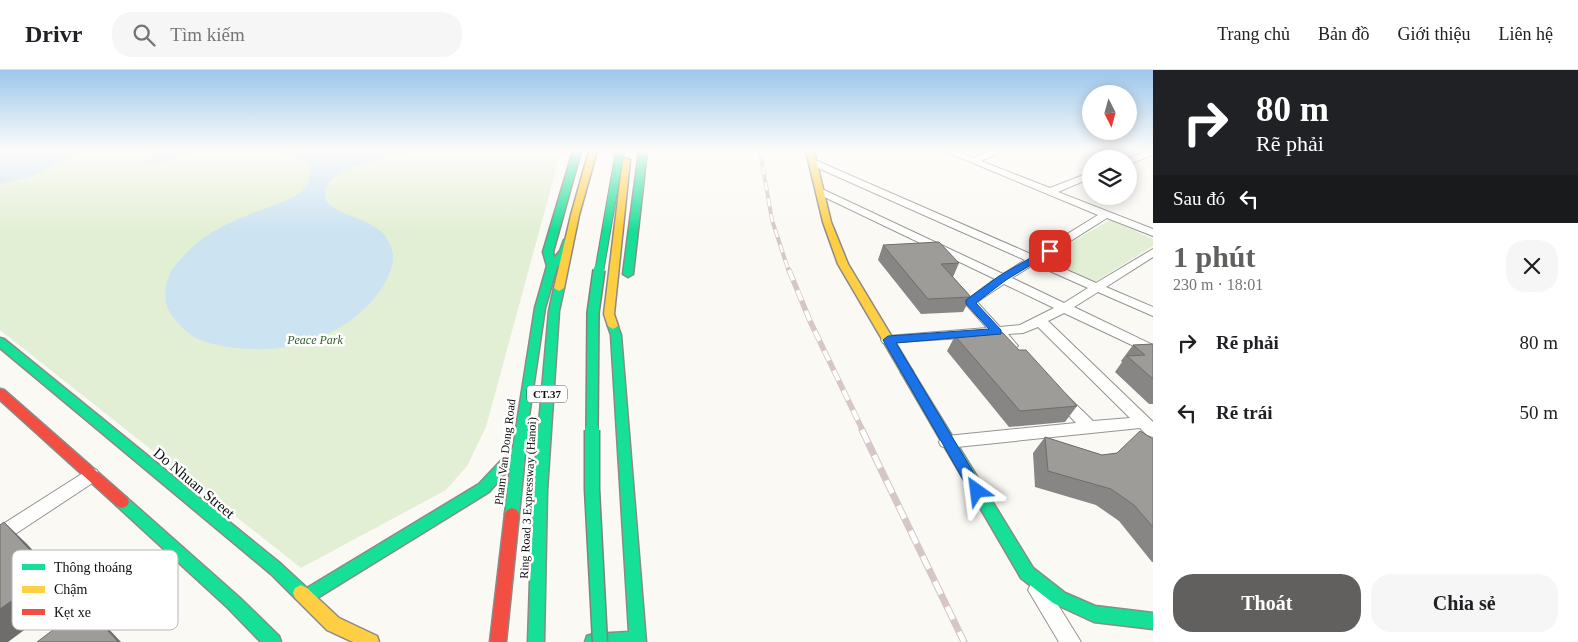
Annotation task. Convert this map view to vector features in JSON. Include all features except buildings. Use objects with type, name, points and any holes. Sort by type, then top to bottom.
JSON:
[{"type":"main road","name":"Pham Van Dong Road","points":[[552,266],[548,252],[569,178]]},
{"type":"main road","name":"Pham Van Dong Road","points":[[498,642],[518,451],[540,308],[552,266],[564,252],[585,178]]},
{"type":"main road","name":"Ring Road 3 Expressway (Hanoi)","points":[[536,642],[540,490],[554,311],[586,178]]},
{"type":"main road","points":[[600,642],[592,489],[593,313],[615,178]]},
{"type":"main road","points":[[593,642],[638,641],[616,335],[609,314],[624,178]]},
{"type":"main road","points":[[627,285],[640,178]]},
{"type":"main road","points":[[816,178],[827,222],[843,264],[1027,574],[1059,598],[1094,614],[1153,621]]},
{"type":"main road","points":[[616,335],[623,314]]},
{"type":"main road","name":"Do Nhuan Street","points":[[0,342],[276,569],[333,624],[371,642]]},
{"type":"main road","points":[[0,393],[175,550]]},
{"type":"main road","points":[[306,597],[484,488],[518,451]]},
{"type":"main road","points":[[178,553],[234,603],[273,642]]},
{"type":"street","points":[[858,178],[1153,312]]},
{"type":"street","points":[[1013,178],[1153,233]]},
{"type":"street","points":[[1049,192],[1082,179]]},
{"type":"street","points":[[819,191],[1153,350]]},
{"type":"street","points":[[1023,359],[970,302],[1002,278],[1036,260],[1106,214]]},
{"type":"street","points":[[1142,228],[1153,223]]},
{"type":"street","points":[[888,340],[1023,329],[1064,308],[1153,252]]},
{"type":"street","points":[[1040,321],[1148,426]]},
{"type":"street","points":[[1050,386],[1089,427]]},
{"type":"street","points":[[947,442],[1089,427],[1148,426]]},
{"type":"street","points":[[0,536],[91,475]]},
{"type":"street","points":[[1027,574],[1071,642]]},
{"type":"green space","name":"Peace Park","points":[[0,178],[554,178],[486,427],[467,466],[446,490],[301,568],[0,330]]},
{"type":"green space","points":[[1110,220],[1153,239],[1153,246],[1093,283],[1041,260]]},
{"type":"water","points":[[0,178],[26,178],[0,184]]},
{"type":"water","points":[[309,178],[334,178],[329,183],[325,193],[327,202],[344,213],[369,223],[389,240],[393,254],[391,270],[377,295],[361,312],[342,326],[301,344],[278,348],[232,348],[209,343],[186,331],[177,322],[166,304],[165,297],[168,278],[173,268],[200,240],[241,218],[290,199],[304,189]]},
{"type":"railway","points":[[765,178],[772,220],[789,272]]},
{"type":"railway","points":[[789,270],[810,321],[863,431]]},
{"type":"railway","points":[[862,430],[964,642]]},
{"type":"traffic: fast","points":[[552,266],[548,252],[569,178]]},
{"type":"traffic: fast","points":[[600,642],[592,489],[593,313],[615,178]]},
{"type":"traffic: fast","points":[[628,274],[640,178]]},
{"type":"traffic: fast","points":[[512,514],[523,416],[540,308],[552,266],[564,252],[567,242]]},
{"type":"traffic: fast","points":[[536,642],[540,491],[554,311],[559,288]]},
{"type":"traffic: fast","points":[[613,326],[616,335],[638,642]]},
{"type":"traffic: fast","points":[[0,342],[276,569],[301,593]]},
{"type":"traffic: fast","points":[[907,372],[1027,573],[1059,598],[1094,614],[1153,621]]},
{"type":"traffic: fast","points":[[306,597],[484,488],[518,451]]},
{"type":"traffic: fast","points":[[122,502],[175,550]]},
{"type":"traffic: fast","points":[[178,552],[234,603],[273,642]]},
{"type":"traffic: fast","points":[[593,642],[638,640]]},
{"type":"traffic: slow","points":[[559,288],[585,178]]},
{"type":"traffic: slow","points":[[613,326],[609,314],[624,178]]},
{"type":"traffic: slow","points":[[816,178],[827,222],[843,264],[907,372]]},
{"type":"traffic: slow","points":[[301,593],[333,624],[371,642]]},
{"type":"traffic: jam","points":[[0,393],[122,502]]},
{"type":"traffic: jam","points":[[498,642],[512,514]]},
{"type":"route","points":[[977,491],[888,340],[997,332],[970,302],[1002,278],[1050,251]]}]
